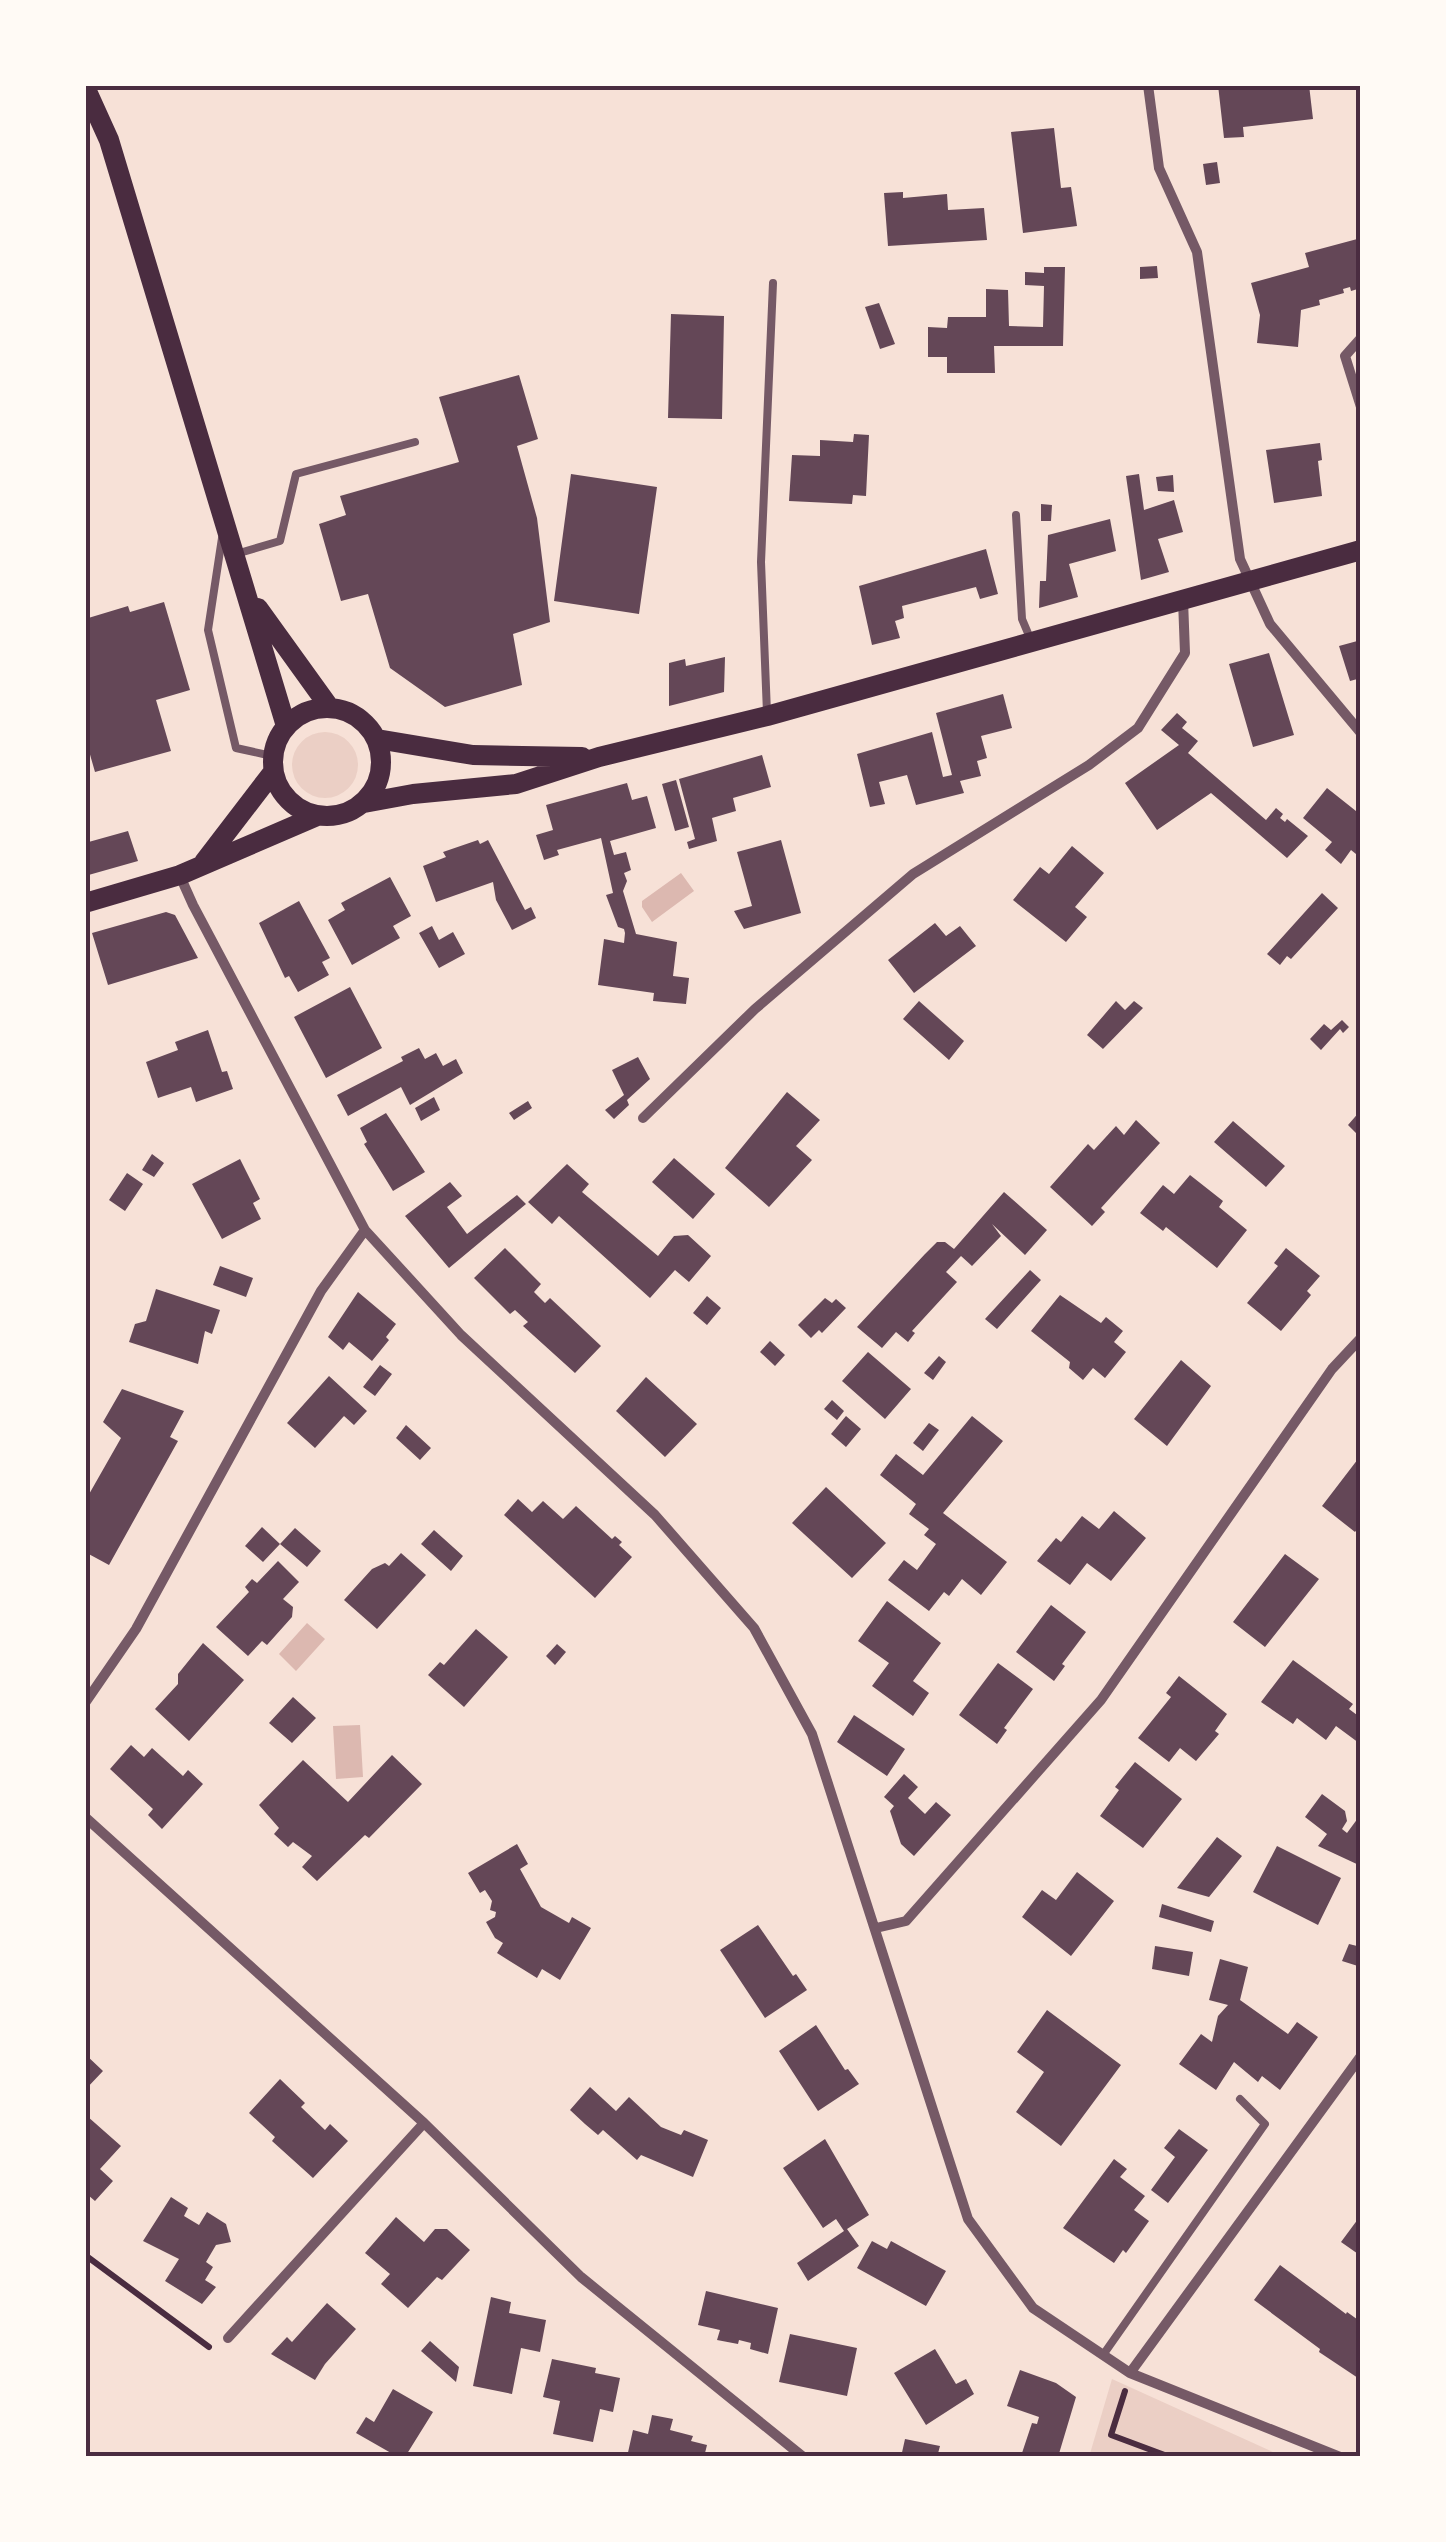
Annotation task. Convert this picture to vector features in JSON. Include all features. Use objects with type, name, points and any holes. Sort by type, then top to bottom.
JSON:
[{"type":"main road","points":[[85,87],[109,140],[286,726]]},
{"type":"main road","points":[[272,764],[278,788],[288,801],[317,816],[334,817],[364,803],[413,794],[516,784],[598,757],[767,716],[1361,550]]},
{"type":"main road","points":[[248,594],[330,708]]},
{"type":"main road","points":[[202,864],[272,764],[286,726],[298,716],[330,708],[358,717],[376,739],[381,773],[375,790],[364,803]]},
{"type":"main road","points":[[376,739],[473,756],[598,757]]},
{"type":"main road","points":[[85,904],[180,875],[317,816]]},
{"type":"street","points":[[1148,85],[1159,168],[1197,252],[1240,560],[1270,624],[1361,733]]},
{"type":"street","points":[[1361,338],[1345,356],[1361,407]]},
{"type":"street","points":[[642,1118],[754,1008],[912,874],[1089,765],[1138,728],[1185,653],[1182,600]]},
{"type":"street","points":[[180,875],[192,905],[365,1230],[461,1334],[655,1515],[754,1628],[812,1734],[968,2219],[1033,2308],[1130,2373],[1340,2457]]},
{"type":"street","points":[[85,1703],[136,1629],[321,1291],[365,1230]]},
{"type":"street","points":[[876,1928],[906,1921],[1101,1700],[1332,1369],[1361,1338]]},
{"type":"street","points":[[85,1817],[424,2122],[581,2277],[802,2456]]},
{"type":"street","points":[[1130,2373],[1361,2056]]},
{"type":"street","points":[[228,2338],[424,2122]]},
{"type":"lane","points":[[767,716],[761,562],[773,283]]},
{"type":"lane","points":[[236,554],[280,541],[296,474],[415,442]]},
{"type":"lane","points":[[1016,515],[1022,619],[1032,642]]},
{"type":"lane","points":[[225,519],[208,630],[236,748],[272,764]]},
{"type":"lane","points":[[1103,2355],[1265,2124],[1240,2099]]},
{"type":"path","points":[[85,2255],[215,2351],[228,2338]]},
{"type":"path","points":[[1130,2373],[1111,2436],[1170,2457]]},
{"type":"path","points":[[1140,2457],[1152,2450]]},
{"type":"shaded area","points":[[325,732],[348,742],[358,765],[348,788],[325,798],[302,788],[292,765],[302,742]]},
{"type":"shaded area","points":[[681,873],[694,891],[652,922],[642,901]]},
{"type":"shaded area","points":[[307,1623],[325,1639],[296,1671],[279,1654]]},
{"type":"shaded area","points":[[360,1725],[363,1777],[336,1779],[333,1726]]},
{"type":"shaded area","points":[[1112,2379],[1284,2457],[1089,2457]]},
{"type":"building","points":[[1218,85],[1309,85],[1313,119],[1243,127],[1244,137],[1224,138]]},
{"type":"building","points":[[1054,128],[1061,188],[1071,187],[1077,226],[1023,233],[1011,132]]},
{"type":"building","points":[[1217,162],[1220,183],[1206,185],[1203,164]]},
{"type":"building","points":[[903,192],[903,198],[947,194],[948,210],[984,208],[987,240],[888,246],[884,193]]},
{"type":"building","points":[[1361,238],[1361,288],[1343,289],[1344,293],[1319,300],[1320,305],[1301,310],[1298,347],[1257,343],[1260,315],[1251,283],[1309,267],[1305,253]]},
{"type":"building","points":[[1157,266],[1158,278],[1140,279],[1140,267]]},
{"type":"building","points":[[1044,267],[1065,267],[1063,346],[994,346],[995,373],[947,373],[947,357],[928,357],[928,327],[947,328],[948,317],[986,317],[986,289],[1008,290],[1009,326],[1043,327],[1044,286],[1025,285],[1025,272],[1044,273]]},
{"type":"building","points":[[879,303],[895,344],[880,349],[865,307]]},
{"type":"building","points":[[671,314],[724,316],[722,419],[668,418]]},
{"type":"building","points":[[519,375],[538,439],[517,446],[537,518],[550,622],[513,634],[522,685],[445,707],[390,668],[368,594],[341,601],[319,524],[346,515],[340,496],[459,462],[439,397]]},
{"type":"building","points":[[854,434],[869,435],[866,496],[853,495],[852,504],[789,501],[792,455],[820,456],[820,440],[853,442]]},
{"type":"building","points":[[1320,443],[1322,496],[1274,503],[1266,450]]},
{"type":"building","points":[[571,474],[657,487],[639,614],[554,601]]},
{"type":"building","points":[[1139,474],[1144,510],[1174,500],[1183,532],[1158,539],[1169,572],[1141,580],[1126,476]]},
{"type":"building","points":[[1173,475],[1174,492],[1158,491],[1156,477]]},
{"type":"building","points":[[1041,504],[1052,505],[1051,521],[1041,521]]},
{"type":"building","points":[[1110,519],[1116,551],[1069,564],[1078,597],[1039,608],[1040,581],[1046,581],[1048,535]]},
{"type":"building","points":[[986,549],[998,594],[980,599],[976,587],[902,606],[904,618],[895,621],[900,638],[872,645],[859,586]]},
{"type":"building","points":[[164,602],[190,690],[156,700],[171,751],[95,772],[85,737],[85,619],[128,606],[130,612]]},
{"type":"building","points":[[1361,640],[1361,678],[1350,681],[1339,646]]},
{"type":"building","points":[[1269,653],[1294,735],[1253,747],[1229,664]]},
{"type":"building","points":[[725,657],[724,692],[669,706],[669,663],[685,659],[686,666]]},
{"type":"building","points":[[1003,694],[1012,728],[981,736],[987,758],[977,761],[981,776],[960,781],[964,793],[916,805],[907,775],[879,782],[885,804],[870,807],[857,754],[932,732],[943,777],[952,775],[936,713]]},
{"type":"building","points":[[1177,713],[1187,722],[1182,728],[1198,741],[1188,753],[1266,820],[1276,808],[1283,814],[1280,818],[1308,836],[1287,858],[1211,793],[1157,830],[1125,783],[1179,745],[1161,730]]},
{"type":"building","points":[[762,755],[771,787],[733,798],[736,811],[712,818],[717,841],[689,849],[687,842],[695,839],[679,779]]},
{"type":"building","points":[[676,780],[689,827],[675,831],[662,784]]},
{"type":"building","points":[[627,783],[632,800],[647,796],[656,828],[610,841],[614,855],[626,852],[631,870],[624,873],[627,881],[623,891],[636,934],[677,942],[673,976],[689,978],[686,1004],[653,1001],[654,993],[598,985],[604,939],[624,943],[625,933],[618,927],[606,895],[613,893],[601,838],[557,850],[559,855],[544,860],[536,835],[553,830],[546,805]]},
{"type":"building","points":[[1327,788],[1361,815],[1361,858],[1351,850],[1341,864],[1325,850],[1332,842],[1303,818]]},
{"type":"building","points":[[128,831],[138,861],[85,876],[85,843]]},
{"type":"building","points":[[478,840],[480,844],[488,840],[525,910],[531,907],[536,918],[512,930],[496,900],[493,882],[436,902],[423,866],[446,857],[443,852]]},
{"type":"building","points":[[781,840],[801,913],[744,929],[734,911],[752,906],[737,852]]},
{"type":"building","points":[[1072,846],[1104,873],[1075,907],[1087,917],[1066,942],[1013,900],[1040,867],[1049,874]]},
{"type":"building","points":[[390,877],[411,916],[393,926],[400,938],[352,965],[328,920],[345,910],[341,903]]},
{"type":"building","points":[[1322,893],[1338,908],[1291,959],[1287,956],[1280,965],[1267,954]]},
{"type":"building","points":[[299,901],[330,958],[322,962],[329,975],[298,992],[289,976],[285,978],[259,923]]},
{"type":"building","points":[[166,912],[175,915],[198,958],[108,985],[92,933]]},
{"type":"building","points":[[935,923],[946,936],[960,926],[976,946],[914,993],[888,960]]},
{"type":"building","points":[[432,926],[439,940],[453,932],[465,954],[439,968],[419,933]]},
{"type":"building","points":[[350,987],[382,1048],[326,1078],[294,1017]]},
{"type":"building","points":[[919,1001],[964,1041],[949,1060],[903,1019]]},
{"type":"building","points":[[1116,1001],[1125,1010],[1134,1001],[1143,1008],[1103,1049],[1087,1035]]},
{"type":"building","points":[[1342,1020],[1349,1027],[1343,1033],[1340,1029],[1321,1050],[1310,1039],[1324,1024],[1331,1030]]},
{"type":"building","points":[[208,1030],[222,1072],[227,1071],[233,1089],[196,1102],[191,1087],[158,1098],[146,1062],[178,1050],[175,1042]]},
{"type":"building","points":[[419,1048],[425,1059],[436,1053],[443,1066],[456,1059],[463,1073],[410,1105],[401,1087],[348,1116],[337,1095],[403,1061],[401,1057]]},
{"type":"building","points":[[638,1057],[650,1079],[627,1100],[629,1105],[614,1119],[605,1110],[624,1095],[612,1070]]},
{"type":"building","points":[[787,1092],[820,1120],[796,1146],[812,1160],[769,1207],[725,1168]]},
{"type":"building","points":[[434,1097],[440,1110],[421,1121],[415,1108]]},
{"type":"building","points":[[528,1101],[532,1108],[514,1120],[509,1113]]},
{"type":"building","points":[[1361,1110],[1361,1138],[1348,1125]]},
{"type":"building","points":[[386,1113],[425,1172],[393,1191],[364,1144],[367,1142],[360,1128]]},
{"type":"building","points":[[1136,1120],[1160,1143],[1101,1208],[1105,1212],[1092,1226],[1050,1187],[1088,1144],[1094,1150],[1116,1126],[1124,1135]]},
{"type":"building","points":[[1233,1121],[1285,1166],[1266,1187],[1214,1142]]},
{"type":"building","points":[[152,1154],[164,1163],[154,1177],[142,1170]]},
{"type":"building","points":[[674,1158],[715,1194],[693,1219],[652,1182]]},
{"type":"building","points":[[240,1159],[260,1199],[253,1203],[261,1219],[222,1239],[192,1184]]},
{"type":"building","points":[[567,1164],[589,1184],[582,1192],[658,1256],[674,1236],[688,1235],[711,1256],[689,1282],[675,1270],[650,1298],[559,1216],[552,1224],[528,1202]]},
{"type":"building","points":[[127,1173],[143,1184],[125,1211],[109,1200]]},
{"type":"building","points":[[1190,1175],[1223,1201],[1219,1207],[1247,1230],[1217,1268],[1166,1227],[1163,1231],[1140,1213],[1163,1185],[1174,1194]]},
{"type":"building","points":[[450,1182],[462,1196],[447,1207],[467,1234],[517,1195],[526,1204],[449,1268],[405,1216]]},
{"type":"building","points":[[1004,1192],[1047,1230],[1025,1255],[992,1224],[1001,1236],[972,1266],[961,1256],[946,1272],[957,1282],[912,1331],[915,1333],[908,1342],[896,1332],[882,1348],[857,1327],[937,1242],[945,1242],[954,1249]]},
{"type":"building","points":[[505,1248],[541,1284],[534,1292],[545,1303],[550,1298],[601,1346],[575,1373],[523,1326],[528,1322],[515,1310],[510,1314],[474,1278]]},
{"type":"building","points":[[1286,1248],[1320,1276],[1307,1291],[1311,1295],[1281,1331],[1247,1303],[1278,1266],[1274,1263]]},
{"type":"building","points":[[220,1266],[253,1278],[246,1297],[213,1285]]},
{"type":"building","points":[[1030,1270],[1041,1280],[997,1329],[985,1319]]},
{"type":"building","points":[[156,1289],[220,1310],[212,1334],[205,1331],[198,1364],[129,1342],[135,1324],[146,1321]]},
{"type":"building","points":[[358,1292],[396,1324],[372,1361],[349,1342],[343,1350],[328,1337]]},
{"type":"building","points":[[1060,1295],[1101,1323],[1106,1317],[1123,1331],[1114,1342],[1126,1352],[1105,1378],[1093,1368],[1083,1380],[1069,1368],[1070,1362],[1031,1331]]},
{"type":"building","points":[[707,1296],[721,1308],[707,1325],[693,1313]]},
{"type":"building","points":[[825,1298],[832,1303],[836,1299],[846,1308],[822,1333],[819,1330],[811,1338],[798,1325]]},
{"type":"building","points":[[770,1341],[785,1355],[775,1366],[760,1352]]},
{"type":"building","points":[[868,1352],[911,1389],[885,1419],[842,1381]]},
{"type":"building","points":[[939,1356],[946,1362],[933,1380],[924,1373]]},
{"type":"building","points":[[1181,1360],[1211,1386],[1167,1446],[1134,1419]]},
{"type":"building","points":[[380,1365],[392,1374],[375,1396],[363,1387]]},
{"type":"building","points":[[329,1376],[367,1411],[354,1425],[344,1416],[315,1448],[287,1423]]},
{"type":"building","points":[[646,1377],[697,1424],[665,1457],[616,1411]]},
{"type":"building","points":[[122,1389],[184,1411],[170,1437],[178,1441],[109,1565],[85,1552],[85,1494],[88,1496],[121,1438],[103,1422]]},
{"type":"building","points":[[832,1400],[844,1411],[837,1420],[824,1409]]},
{"type":"building","points":[[846,1416],[861,1429],[846,1447],[831,1434]]},
{"type":"building","points":[[972,1416],[1003,1441],[943,1513],[1007,1562],[981,1595],[962,1579],[949,1596],[944,1592],[929,1611],[888,1580],[904,1560],[917,1570],[936,1544],[924,1535],[929,1529],[909,1514],[916,1504],[880,1475],[896,1454],[923,1475]]},
{"type":"building","points":[[929,1423],[939,1430],[923,1451],[913,1443]]},
{"type":"building","points":[[406,1425],[431,1448],[420,1460],[396,1438]]},
{"type":"building","points":[[1358,1459],[1361,1524],[1355,1532],[1322,1506]]},
{"type":"building","points":[[826,1487],[886,1543],[852,1578],[792,1523]]},
{"type":"building","points":[[518,1499],[532,1512],[543,1501],[563,1519],[576,1506],[612,1539],[615,1536],[622,1542],[619,1545],[632,1557],[595,1598],[504,1515]]},
{"type":"building","points":[[1114,1511],[1146,1538],[1111,1581],[1087,1563],[1070,1585],[1037,1561],[1056,1538],[1061,1542],[1082,1516],[1099,1529]]},
{"type":"building","points":[[262,1527],[280,1544],[263,1562],[245,1546]]},
{"type":"building","points":[[295,1528],[321,1551],[307,1567],[280,1544]]},
{"type":"building","points":[[434,1530],[463,1556],[451,1571],[421,1544]]},
{"type":"building","points":[[401,1553],[426,1575],[377,1629],[344,1600],[372,1569],[385,1563],[389,1566]]},
{"type":"building","points":[[1285,1554],[1319,1579],[1265,1647],[1233,1622]]},
{"type":"building","points":[[278,1561],[299,1582],[283,1599],[293,1607],[292,1617],[267,1645],[262,1641],[248,1656],[216,1627],[249,1592],[245,1587],[252,1579],[257,1583]]},
{"type":"building","points":[[887,1601],[941,1643],[913,1681],[929,1693],[913,1716],[872,1686],[889,1663],[858,1641]]},
{"type":"building","points":[[1051,1605],[1086,1632],[1054,1681],[1016,1652]]},
{"type":"building","points":[[476,1629],[508,1657],[464,1707],[428,1675],[440,1662],[444,1665]]},
{"type":"building","points":[[203,1643],[244,1680],[189,1741],[155,1709],[178,1684],[178,1674]]},
{"type":"building","points":[[557,1644],[566,1652],[555,1665],[546,1656]]},
{"type":"building","points":[[1293,1660],[1353,1704],[1349,1709],[1361,1718],[1359,1743],[1336,1726],[1326,1740],[1297,1718],[1293,1724],[1261,1702]]},
{"type":"building","points":[[998,1663],[1033,1689],[997,1744],[959,1715]]},
{"type":"building","points":[[1179,1676],[1227,1714],[1215,1731],[1219,1734],[1196,1761],[1180,1748],[1169,1762],[1138,1738],[1171,1697],[1166,1693]]},
{"type":"building","points":[[293,1697],[316,1718],[292,1743],[269,1723]]},
{"type":"building","points":[[854,1715],[905,1749],[887,1776],[837,1742]]},
{"type":"building","points":[[131,1745],[144,1757],[152,1748],[183,1776],[188,1770],[203,1784],[162,1829],[148,1815],[153,1809],[110,1769]]},
{"type":"building","points":[[392,1755],[422,1784],[369,1838],[365,1835],[317,1881],[302,1867],[312,1856],[293,1842],[288,1847],[274,1834],[279,1828],[259,1805],[303,1760],[348,1802]]},
{"type":"building","points":[[1135,1762],[1182,1799],[1143,1848],[1100,1816],[1119,1790],[1115,1787]]},
{"type":"building","points":[[904,1774],[918,1787],[908,1798],[925,1814],[936,1802],[951,1815],[914,1856],[901,1844],[890,1811],[894,1806],[884,1797]]},
{"type":"building","points":[[1322,1794],[1345,1811],[1347,1821],[1342,1829],[1347,1833],[1361,1814],[1361,1866],[1318,1846],[1327,1834],[1305,1817]]},
{"type":"building","points":[[1217,1837],[1242,1856],[1209,1897],[1177,1888]]},
{"type":"building","points":[[517,1844],[528,1864],[520,1869],[541,1907],[569,1923],[572,1917],[591,1928],[560,1980],[542,1969],[537,1978],[497,1953],[503,1943],[495,1938],[486,1922],[496,1912],[490,1910],[492,1901],[485,1890],[480,1893],[468,1873]]},
{"type":"building","points":[[1277,1846],[1341,1878],[1318,1925],[1253,1892]]},
{"type":"building","points":[[1077,1872],[1114,1901],[1071,1956],[1022,1917],[1042,1890],[1056,1900]]},
{"type":"building","points":[[1162,1904],[1214,1921],[1211,1932],[1159,1917]]},
{"type":"building","points":[[758,1925],[807,1990],[765,2018],[720,1950]]},
{"type":"building","points":[[1349,1944],[1361,1947],[1361,1967],[1342,1961]]},
{"type":"building","points":[[1155,1946],[1193,1952],[1189,1976],[1152,1969]]},
{"type":"building","points":[[1220,1959],[1248,1967],[1240,2000],[1288,2034],[1297,2022],[1318,2037],[1280,2090],[1262,2076],[1258,2082],[1234,2062],[1216,2090],[1179,2064],[1201,2034],[1212,2042],[1218,2016],[1228,2005],[1209,2000]]},
{"type":"building","points":[[1047,2010],[1121,2065],[1061,2146],[1016,2112],[1044,2072],[1017,2052]]},
{"type":"building","points":[[816,2025],[845,2070],[859,2084],[818,2111],[779,2051]]},
{"type":"building","points":[[85,2054],[103,2071],[85,2090]]},
{"type":"building","points":[[280,2079],[325,2130],[330,2124],[348,2141],[313,2178],[272,2141],[275,2137],[249,2113]]},
{"type":"building","points":[[590,2087],[616,2111],[629,2097],[661,2127],[681,2135],[684,2130],[708,2140],[693,2177],[641,2155],[637,2160],[603,2130],[598,2135],[585,2124],[570,2110]]},
{"type":"building","points":[[87,2116],[121,2146],[100,2169],[113,2181],[95,2201],[88,2195],[85,2198]]},
{"type":"building","points":[[1179,2129],[1208,2150],[1168,2203],[1151,2190],[1175,2157],[1164,2148]]},
{"type":"building","points":[[825,2139],[869,2215],[847,2229],[859,2246],[808,2281],[797,2263],[844,2231],[836,2219],[823,2228],[783,2168]]},
{"type":"building","points":[[1114,2159],[1127,2169],[1120,2177],[1145,2196],[1134,2210],[1149,2221],[1114,2263],[1063,2228]]},
{"type":"building","points":[[171,2197],[188,2208],[184,2216],[199,2225],[207,2212],[226,2224],[231,2242],[216,2245],[206,2262],[213,2267],[205,2280],[216,2287],[202,2304],[165,2281],[179,2259],[143,2241]]},
{"type":"building","points":[[1361,2215],[1361,2256],[1341,2242]]},
{"type":"building","points":[[396,2217],[424,2242],[435,2229],[447,2229],[470,2250],[408,2308],[381,2284],[390,2274],[365,2253]]},
{"type":"building","points":[[872,2241],[887,2249],[891,2241],[946,2271],[926,2306],[857,2268]]},
{"type":"building","points":[[1280,2265],[1361,2322],[1361,2380],[1254,2300]]},
{"type":"building","points":[[706,2291],[778,2308],[768,2354],[750,2349],[751,2343],[717,2340],[720,2330],[698,2325]]},
{"type":"building","points":[[491,2297],[511,2302],[509,2313],[546,2320],[540,2352],[521,2348],[512,2394],[473,2386]]},
{"type":"building","points":[[327,2303],[356,2329],[315,2380],[271,2354],[287,2337],[292,2342]]},
{"type":"building","points":[[790,2334],[857,2348],[847,2396],[779,2382]]},
{"type":"building","points":[[430,2341],[459,2367],[456,2382],[421,2351]]},
{"type":"building","points":[[935,2349],[956,2384],[966,2379],[974,2394],[926,2425],[894,2373]]},
{"type":"building","points":[[552,2359],[596,2368],[595,2373],[620,2378],[613,2412],[600,2409],[593,2442],[553,2434],[560,2401],[543,2397]]},
{"type":"building","points":[[1020,2370],[1056,2383],[1076,2397],[1058,2457],[1021,2456],[1032,2423],[1037,2424],[1039,2417],[1007,2406]]},
{"type":"building","points":[[393,2389],[433,2412],[405,2457],[398,2457],[356,2433],[366,2417],[374,2422]]},
{"type":"building","points":[[652,2415],[673,2419],[670,2430],[693,2436],[691,2441],[707,2445],[704,2457],[627,2457],[633,2430],[648,2434]]},
{"type":"building","points":[[905,2439],[940,2446],[937,2457],[901,2457]]}]
